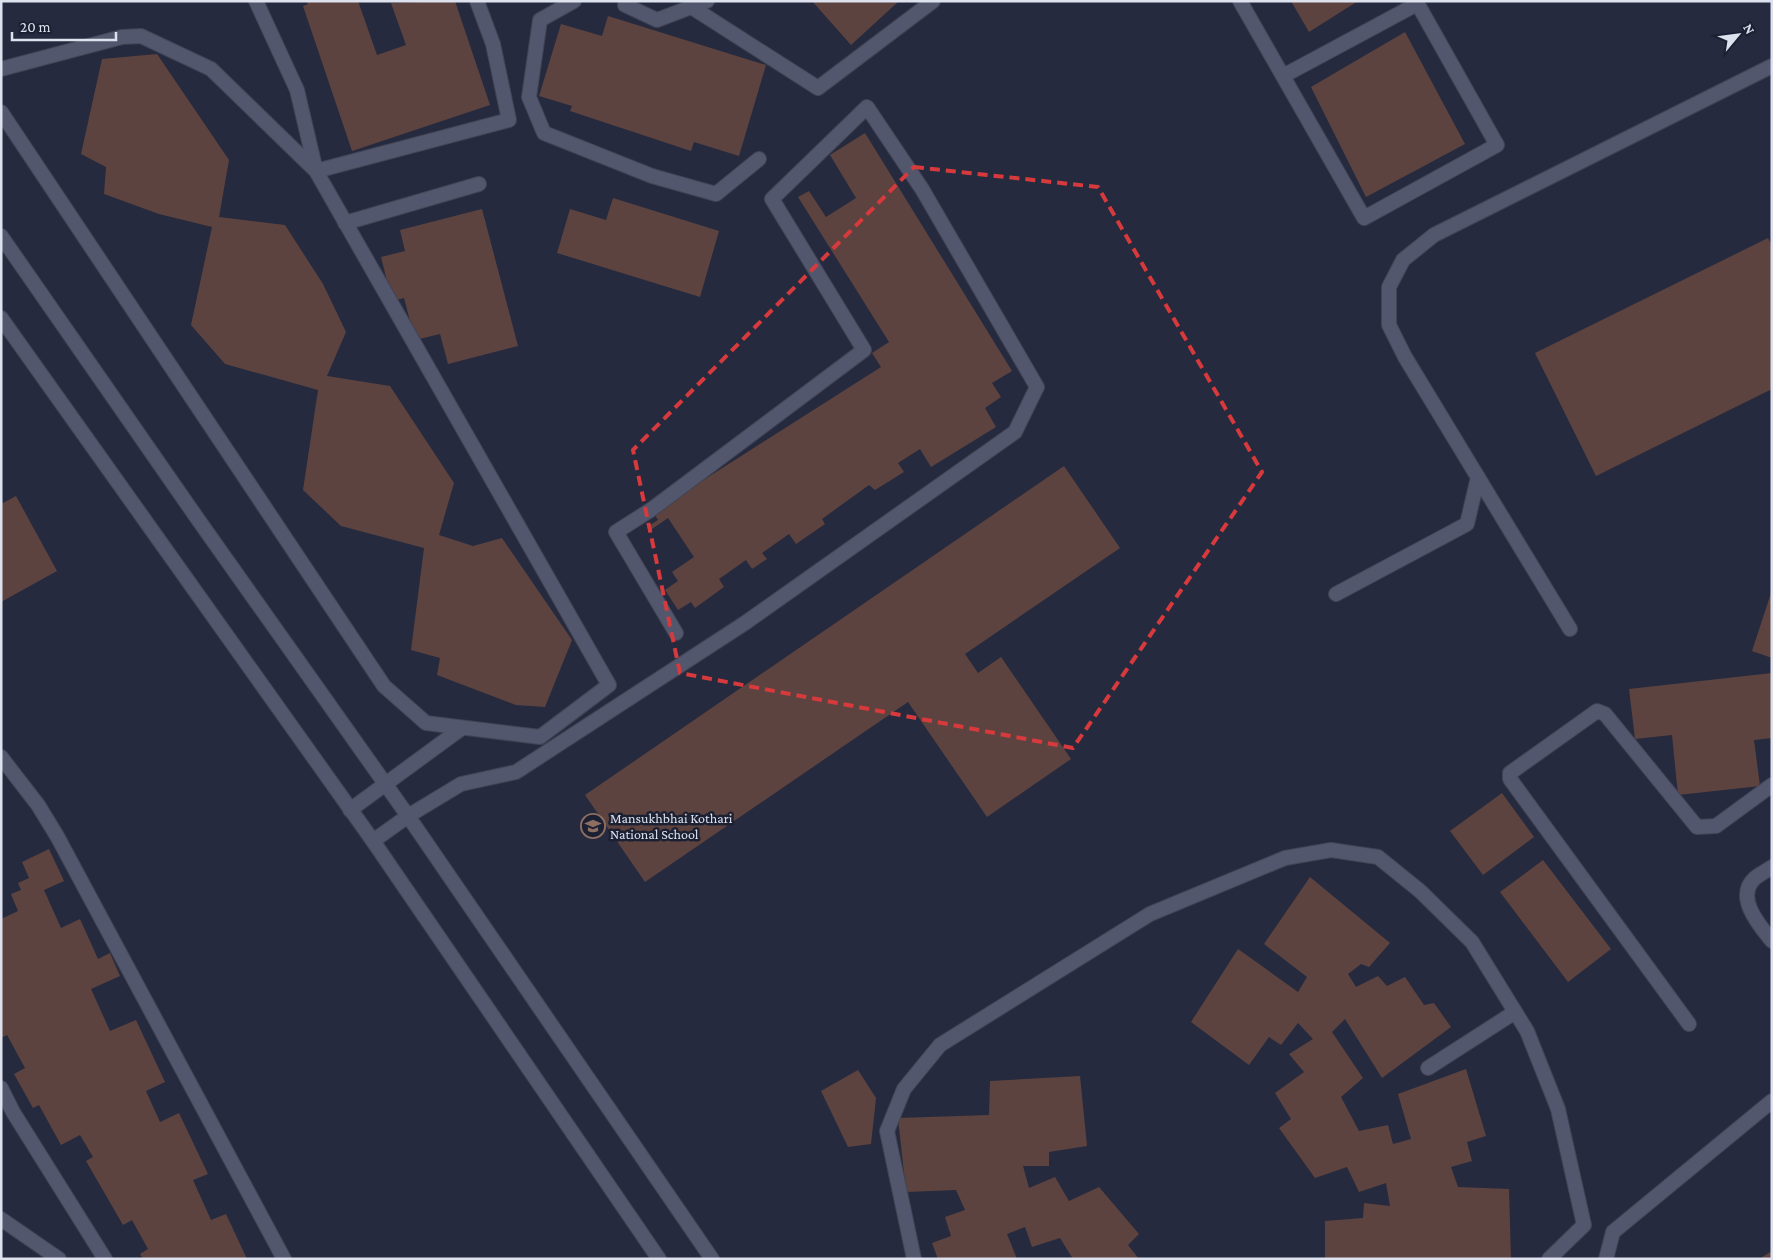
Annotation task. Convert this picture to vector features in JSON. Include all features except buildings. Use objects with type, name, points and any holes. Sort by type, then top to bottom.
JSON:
[{"type":"street","points":[[1,112],[384,686],[426,723],[540,737],[609,685],[316,171],[297,90],[256,1]]},
{"type":"street","points":[[316,171],[509,120],[493,44],[477,1]]},
{"type":"street","points":[[574,1],[540,20],[528,97],[544,134],[652,176],[716,194],[759,159]]},
{"type":"street","points":[[626,1],[625,5],[657,20],[693,8],[707,1]]},
{"type":"street","points":[[693,8],[818,88],[933,1]]},
{"type":"street","points":[[1240,1],[1364,218],[1497,145],[1416,3],[1283,76]]},
{"type":"street","points":[[1,69],[122,37],[141,36],[211,69],[316,171]]},
{"type":"street","points":[[1570,629],[1405,357],[1389,325],[1389,287],[1403,260],[1434,235],[1772,66]]},
{"type":"street","points":[[373,842],[408,816],[461,784],[516,772],[650,683],[745,623],[1015,432],[1037,387],[922,189],[867,106],[772,199],[864,350],[652,509],[616,532],[676,633]]},
{"type":"street","points":[[345,223],[479,184]]},
{"type":"street","points":[[1,236],[191,510],[408,816],[712,1259]]},
{"type":"street","points":[[1,318],[373,842],[659,1259]]},
{"type":"street","points":[[1336,594],[1467,524],[1478,477]]},
{"type":"street","points":[[1689,1024],[1510,779],[1510,773],[1597,711],[1605,714],[1697,827],[1716,826],[1772,785]]},
{"type":"street","points":[[350,810],[462,728]]},
{"type":"street","points":[[1,757],[38,805],[57,836],[284,1259]]},
{"type":"street","points":[[914,1259],[887,1131],[904,1089],[940,1046],[1150,914],[1285,858],[1331,850],[1378,857],[1420,891],[1472,942],[1526,1031],[1558,1109],[1584,1225],[1549,1259]]},
{"type":"street","points":[[1772,867],[1753,880],[1748,894],[1750,912],[1772,941]]},
{"type":"street","points":[[1428,1068],[1515,1012]]},
{"type":"street","points":[[1,1088],[13,1112],[105,1259]]},
{"type":"street","points":[[1606,1259],[1613,1232],[1772,1101]]},
{"type":"street","points":[[1,1219],[60,1259]]},
{"type":"highlighted area","points":[[914,167],[1098,187],[1262,472],[1073,748],[680,673],[633,450]]},
{"type":"place","name":"Mansukhbhai Kothari National School","points":[[593,826]]}]
